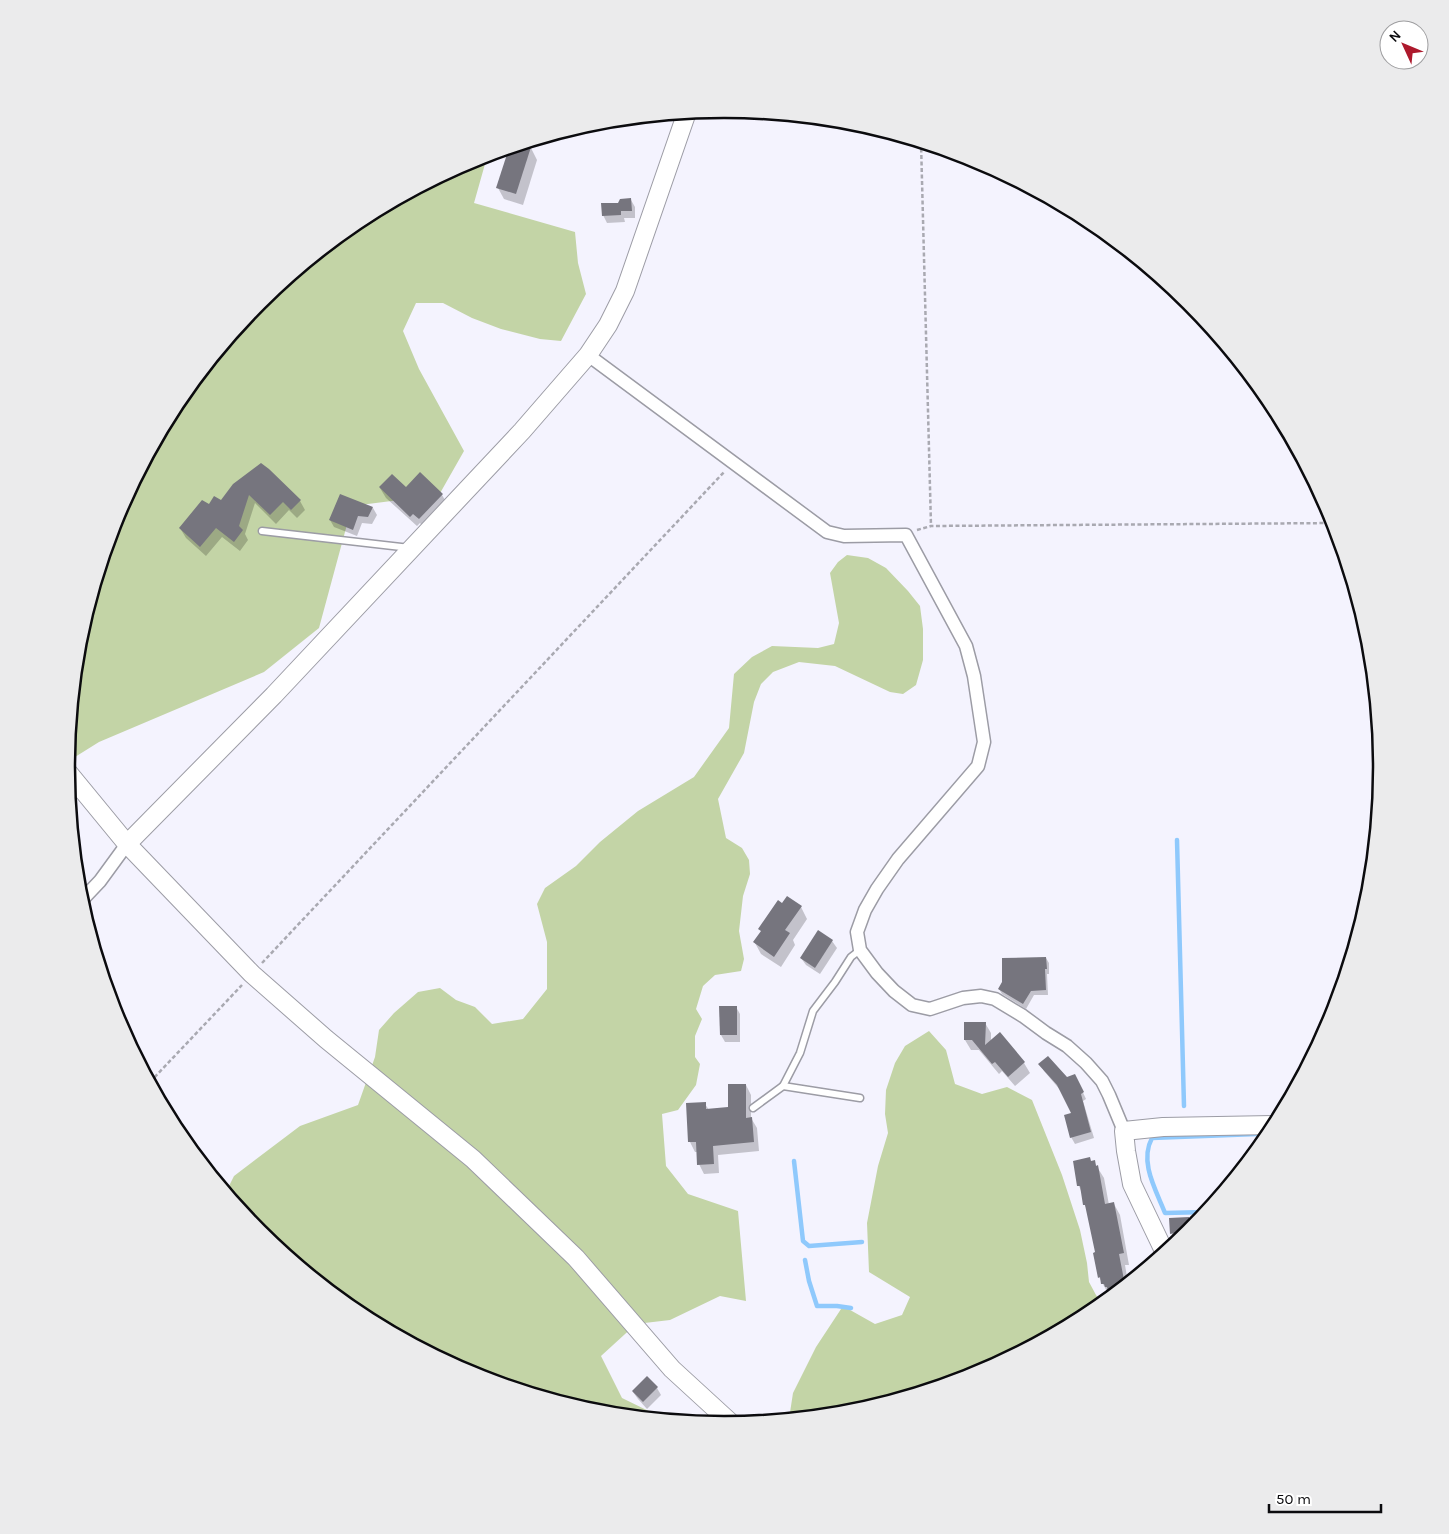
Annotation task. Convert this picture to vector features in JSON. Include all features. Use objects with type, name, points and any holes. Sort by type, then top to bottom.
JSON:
[{"type":"street","points":[[87,895],[100,881],[127,844],[274,695],[522,431],[588,355],[608,325],[625,290],[685,119]]},
{"type":"street","points":[[588,355],[827,532],[844,536],[906,535],[966,646],[974,676],[984,742],[978,766],[898,859],[877,889],[865,910],[857,932],[860,950],[864,958],[883,979],[912,1005],[930,1008],[963,998],[981,996],[994,999],[1067,1046],[1086,1063],[1102,1082],[1124,1131],[1132,1184],[1162,1247]]},
{"type":"street","points":[[75,781],[127,844],[252,974],[326,1039],[473,1158],[576,1258],[672,1369],[723,1416]]},
{"type":"street","points":[[1124,1131],[1163,1127],[1267,1125]]},
{"type":"lane","points":[[262,532],[411,548]]},
{"type":"lane","points":[[753,1108],[783,1086],[800,1053],[813,1011],[851,957],[860,950]]},
{"type":"lane","points":[[783,1086],[860,1098]]},
{"type":"path","points":[[921,148],[931,526]]},
{"type":"path","points":[[154,1077],[733,462]]},
{"type":"path","points":[[906,535],[921,528],[931,526],[1327,522]]},
{"type":"green space","points":[[485,163],[474,203],[575,232],[578,263],[586,294],[561,341],[540,339],[501,329],[472,318],[443,303],[416,303],[403,331],[419,369],[464,451],[439,495],[352,506],[319,628],[264,672],[99,742],[75,757],[76,725],[87,640],[109,558],[124,518],[162,442],[184,406],[236,339],[296,279],[364,227],[437,184]]},
{"type":"green space","points":[[847,555],[868,558],[886,568],[920,606],[923,629],[923,660],[916,685],[903,694],[890,692],[835,666],[799,662],[773,672],[761,684],[754,702],[744,753],[718,799],[726,838],[742,848],[749,860],[750,874],[743,896],[739,931],[744,959],[741,971],[715,975],[703,986],[696,1009],[702,1019],[695,1036],[695,1057],[700,1064],[696,1085],[678,1110],[662,1114],[666,1166],[688,1194],[738,1211],[746,1301],[720,1296],[670,1320],[636,1324],[601,1356],[622,1398],[651,1412],[598,1404],[556,1394],[516,1382],[437,1350],[364,1307],[296,1255],[265,1226],[229,1186],[234,1176],[300,1126],[358,1105],[375,1057],[379,1030],[394,1013],[418,992],[440,988],[456,1000],[475,1007],[492,1024],[523,1019],[547,989],[547,942],[537,904],[545,888],[576,866],[600,842],[638,811],[694,777],[729,728],[734,674],[752,657],[772,646],[818,648],[834,644],[839,623],[830,573],[838,562]]},
{"type":"green space","points":[[929,1031],[946,1050],[955,1084],[982,1094],[1007,1087],[1032,1100],[1062,1175],[1080,1230],[1089,1282],[1098,1298],[1012,1350],[933,1382],[851,1404],[790,1413],[793,1393],[816,1347],[843,1306],[875,1324],[902,1315],[910,1297],[869,1272],[867,1223],[878,1166],[888,1133],[885,1114],[886,1090],[895,1063],[905,1046]]},
{"type":"building","points":[[531,148],[516,194],[496,188],[507,156]]},
{"type":"building","points":[[631,198],[632,211],[621,211],[621,215],[602,216],[601,203],[618,203],[620,199]]},
{"type":"building","points":[[261,463],[301,500],[291,510],[283,502],[270,515],[249,495],[239,526],[243,530],[234,542],[216,528],[200,547],[179,528],[202,500],[209,504],[214,496],[221,500],[233,484]]},
{"type":"building","points":[[420,472],[443,494],[419,519],[413,514],[410,517],[379,487],[392,474],[406,487]]},
{"type":"building","points":[[340,494],[373,507],[368,517],[358,516],[353,530],[329,520]]},
{"type":"building","points":[[787,896],[802,906],[785,930],[790,933],[774,957],[753,942],[761,931],[758,929],[778,900],[782,903]]},
{"type":"building","points":[[818,930],[833,940],[815,968],[800,958]]},
{"type":"building","points":[[1046,957],[1046,990],[1031,991],[1023,1004],[998,989],[1002,982],[1002,958]]},
{"type":"building","points":[[719,1006],[737,1006],[737,1035],[720,1035]]},
{"type":"building","points":[[964,1022],[986,1022],[985,1045],[1000,1032],[1025,1062],[1008,1077],[995,1062],[992,1064],[972,1040],[964,1040]]},
{"type":"building","points":[[1048,1056],[1067,1077],[1075,1074],[1084,1092],[1081,1094],[1091,1132],[1070,1138],[1064,1115],[1071,1113],[1057,1085],[1038,1064]]},
{"type":"building","points":[[728,1084],[746,1084],[746,1118],[752,1117],[754,1142],[713,1146],[714,1164],[697,1165],[696,1142],[688,1142],[686,1103],[706,1102],[706,1109],[728,1107]]},
{"type":"building","points":[[1090,1157],[1091,1161],[1095,1160],[1096,1166],[1098,1165],[1105,1204],[1114,1202],[1124,1253],[1119,1254],[1124,1279],[1108,1291],[1104,1284],[1101,1284],[1100,1277],[1098,1278],[1093,1253],[1095,1252],[1085,1205],[1083,1205],[1080,1186],[1077,1186],[1073,1161]]},
{"type":"building","points":[[1189,1217],[1189,1221],[1174,1235],[1174,1233],[1170,1234],[1169,1218]]},
{"type":"building","points":[[647,1376],[658,1387],[643,1402],[632,1391]]},
{"type":"waterway","points":[[1177,840],[1184,1106]]},
{"type":"waterway","points":[[1197,1212],[1165,1213],[1150,1176],[1148,1166],[1148,1147],[1152,1138],[1257,1134]]},
{"type":"waterway","points":[[794,1161],[803,1241],[809,1246],[862,1242]]},
{"type":"waterway","points":[[805,1260],[817,1306],[851,1308]]}]
